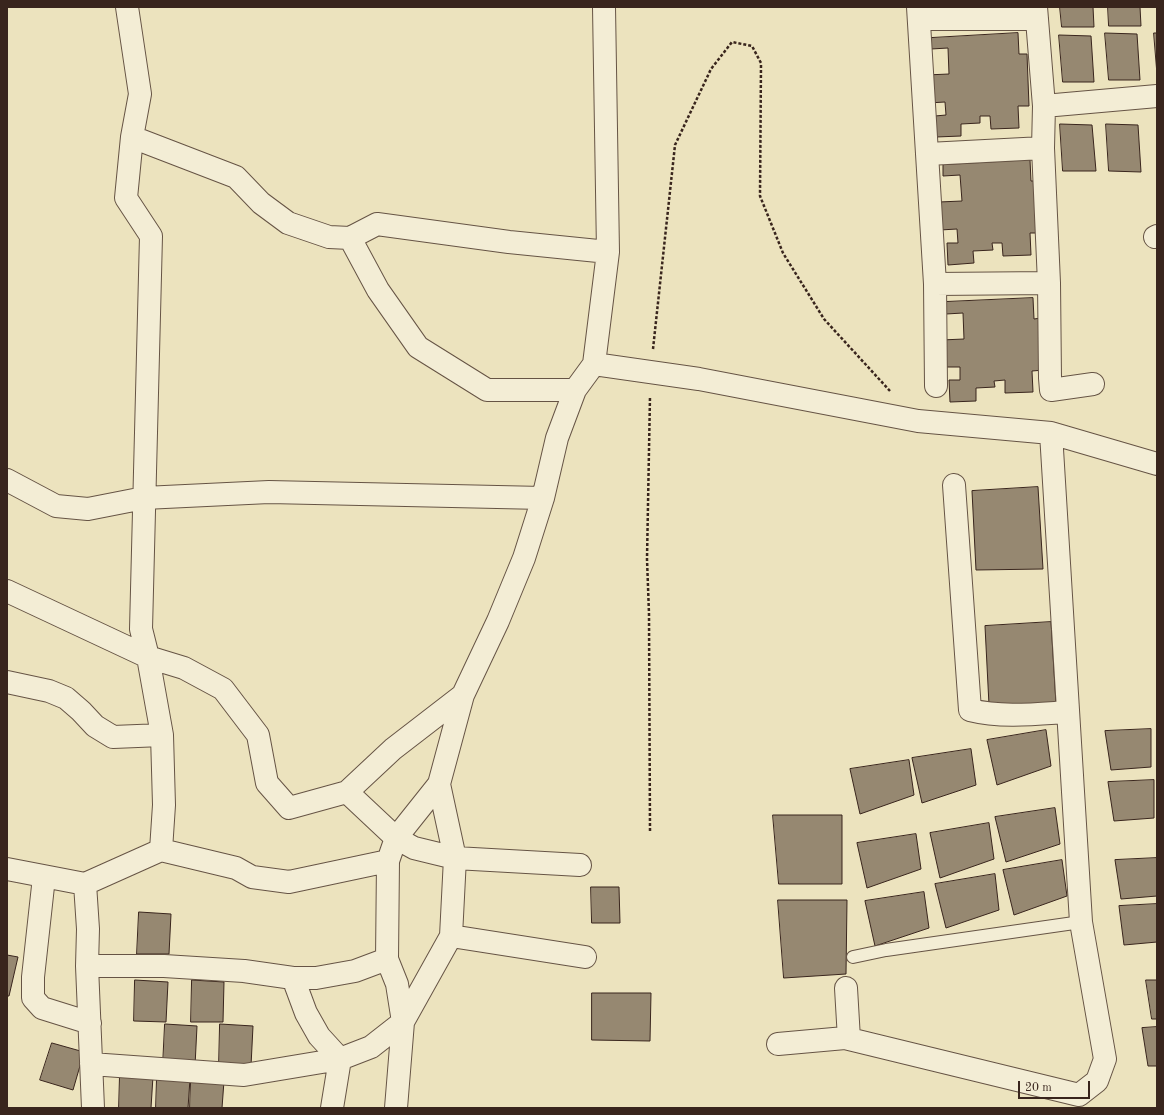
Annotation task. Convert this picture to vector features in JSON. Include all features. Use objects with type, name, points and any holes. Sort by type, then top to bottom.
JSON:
[{"type":"street","points":[[127,7],[140,94],[132,137],[126,198],[151,236],[141,629],[148,657],[162,735],[164,805],[161,850]]},
{"type":"street","points":[[396,1108],[403,1022],[397,984],[387,959],[388,861],[396,838],[439,784],[463,695],[498,620],[521,565],[543,498],[557,438],[575,390],[594,364],[608,252],[604,7]]},
{"type":"street","points":[[936,386],[936,284],[918,13],[1036,13],[1044,106],[1043,148],[1049,283],[1051,390],[1093,384]]},
{"type":"street","points":[[1044,106],[1157,96]]},
{"type":"street","points":[[132,137],[236,178],[261,203],[288,223],[329,237],[350,238],[377,224],[509,242],[608,252]]},
{"type":"street","points":[[928,154],[1043,148]]},
{"type":"street","points":[[350,238],[378,290],[418,346],[487,390],[575,390]]},
{"type":"street","points":[[936,284],[1049,283]]},
{"type":"street","points":[[594,364],[699,379],[918,421],[1051,433],[1157,464]]},
{"type":"street","points":[[778,1044],[845,1038],[1079,1095],[1097,1081],[1105,1059],[1082,922],[1051,433]]},
{"type":"street","points":[[7,480],[56,506],[88,509],[144,498],[269,492],[543,498]]},
{"type":"street","points":[[954,485],[970,710],[983,713],[1023,715],[1068,712]]},
{"type":"street","points":[[7,591],[148,657],[184,668],[224,689],[258,735],[267,783],[289,808],[347,792],[392,749],[463,695]]},
{"type":"street","points":[[7,682],[48,691],[66,698],[95,726],[113,736],[162,735]]},
{"type":"street","points":[[91,1064],[244,1074],[340,1058],[371,1047],[403,1022],[451,936],[455,858],[439,784]]},
{"type":"street","points":[[347,792],[396,838],[414,848],[455,858],[580,865]]},
{"type":"street","points":[[7,869],[85,884],[161,850],[236,868],[252,878],[289,882],[388,861]]},
{"type":"street","points":[[44,877],[33,977],[33,998],[42,1008],[90,1023]]},
{"type":"street","points":[[85,884],[88,928],[87,966],[93,1108]]},
{"type":"street","points":[[451,936],[584,957]]},
{"type":"street","points":[[87,966],[164,966],[244,971],[293,978],[316,978],[355,971],[387,959]]},
{"type":"street","points":[[293,978],[306,1013],[319,1036],[340,1058]]},
{"type":"street","points":[[846,988],[849,1039]]},
{"type":"street","points":[[332,1108],[340,1058]]},
{"type":"lane","points":[[854,957],[886,950],[1082,922]]},
{"type":"path","points":[[650,831],[649,622],[647,559],[651,372],[675,145],[711,69],[732,42],[752,46],[761,63],[760,196],[784,253],[824,319],[892,393]]},
{"type":"building","points":[[1060,7],[1093,7],[1094,27],[1062,27]]},
{"type":"building","points":[[1108,7],[1140,7],[1141,26],[1109,26]]},
{"type":"building","points":[[1018,33],[1019,54],[1027,54],[1029,106],[1018,106],[1019,128],[991,129],[990,116],[980,116],[980,123],[961,124],[961,136],[936,137],[935,116],[946,115],[945,102],[928,103],[926,75],[949,74],[948,48],[931,49],[931,38]]},
{"type":"building","points":[[1105,33],[1137,34],[1140,80],[1109,80]]},
{"type":"building","points":[[1154,33],[1157,33],[1157,74]]},
{"type":"building","points":[[1059,35],[1091,36],[1094,82],[1063,82]]},
{"type":"building","points":[[1060,124],[1092,125],[1096,171],[1063,171]]},
{"type":"building","points":[[1106,124],[1138,125],[1141,172],[1109,171]]},
{"type":"building","points":[[1030,160],[1031,181],[1039,181],[1041,233],[1030,233],[1031,255],[1003,256],[1002,243],[992,243],[993,250],[973,251],[974,263],[948,265],[947,243],[958,243],[957,229],[940,230],[939,202],[962,201],[960,175],[943,176],[943,165]]},
{"type":"building","points":[[1033,298],[1034,319],[1041,318],[1044,370],[1032,371],[1033,392],[1005,393],[1005,380],[994,381],[995,387],[976,388],[976,401],[950,402],[949,380],[960,380],[960,367],[942,367],[941,340],[964,339],[963,313],[946,314],[945,302]]},
{"type":"building","points":[[1038,487],[1043,569],[976,570],[972,491]]},
{"type":"building","points":[[1051,622],[1056,704],[989,705],[985,626]]},
{"type":"building","points":[[1151,729],[1151,767],[1111,770],[1105,731]]},
{"type":"building","points":[[1046,730],[1051,766],[997,785],[987,740]]},
{"type":"building","points":[[971,749],[976,785],[922,803],[912,758]]},
{"type":"building","points":[[909,760],[914,795],[860,814],[850,769]]},
{"type":"building","points":[[1154,780],[1154,818],[1114,821],[1108,782]]},
{"type":"building","points":[[1055,808],[1060,844],[1006,862],[995,817]]},
{"type":"building","points":[[773,815],[842,815],[842,884],[779,884]]},
{"type":"building","points":[[989,823],[994,859],[940,878],[930,833]]},
{"type":"building","points":[[916,834],[921,869],[867,888],[857,843]]},
{"type":"building","points":[[1157,858],[1157,896],[1121,899],[1115,860]]},
{"type":"building","points":[[1062,860],[1067,896],[1014,915],[1003,870]]},
{"type":"building","points":[[995,874],[999,910],[946,928],[935,884]]},
{"type":"building","points":[[591,887],[619,887],[620,923],[592,923]]},
{"type":"building","points":[[924,892],[929,928],[875,946],[865,901]]},
{"type":"building","points":[[778,900],[847,900],[846,974],[784,978]]},
{"type":"building","points":[[1157,904],[1157,942],[1124,945],[1119,906]]},
{"type":"building","points":[[139,912],[171,914],[169,954],[137,954]]},
{"type":"building","points":[[7,955],[18,957],[9,996],[7,996]]},
{"type":"building","points":[[135,980],[168,982],[166,1022],[134,1021]]},
{"type":"building","points":[[192,980],[224,982],[223,1022],[191,1022]]},
{"type":"building","points":[[1146,980],[1157,980],[1157,1019],[1152,1019]]},
{"type":"building","points":[[592,993],[651,993],[650,1041],[592,1040]]},
{"type":"building","points":[[165,1024],[197,1026],[195,1066],[163,1065]]},
{"type":"building","points":[[220,1024],[253,1026],[251,1066],[219,1065]]},
{"type":"building","points":[[1157,1027],[1157,1066],[1148,1066],[1142,1028]]},
{"type":"building","points":[[52,1043],[84,1052],[73,1090],[40,1080]]},
{"type":"building","points":[[120,1074],[153,1076],[151,1108],[119,1108]]},
{"type":"building","points":[[157,1077],[190,1079],[188,1108],[156,1108]]},
{"type":"building","points":[[191,1080],[224,1081],[222,1108],[190,1108]]}]
